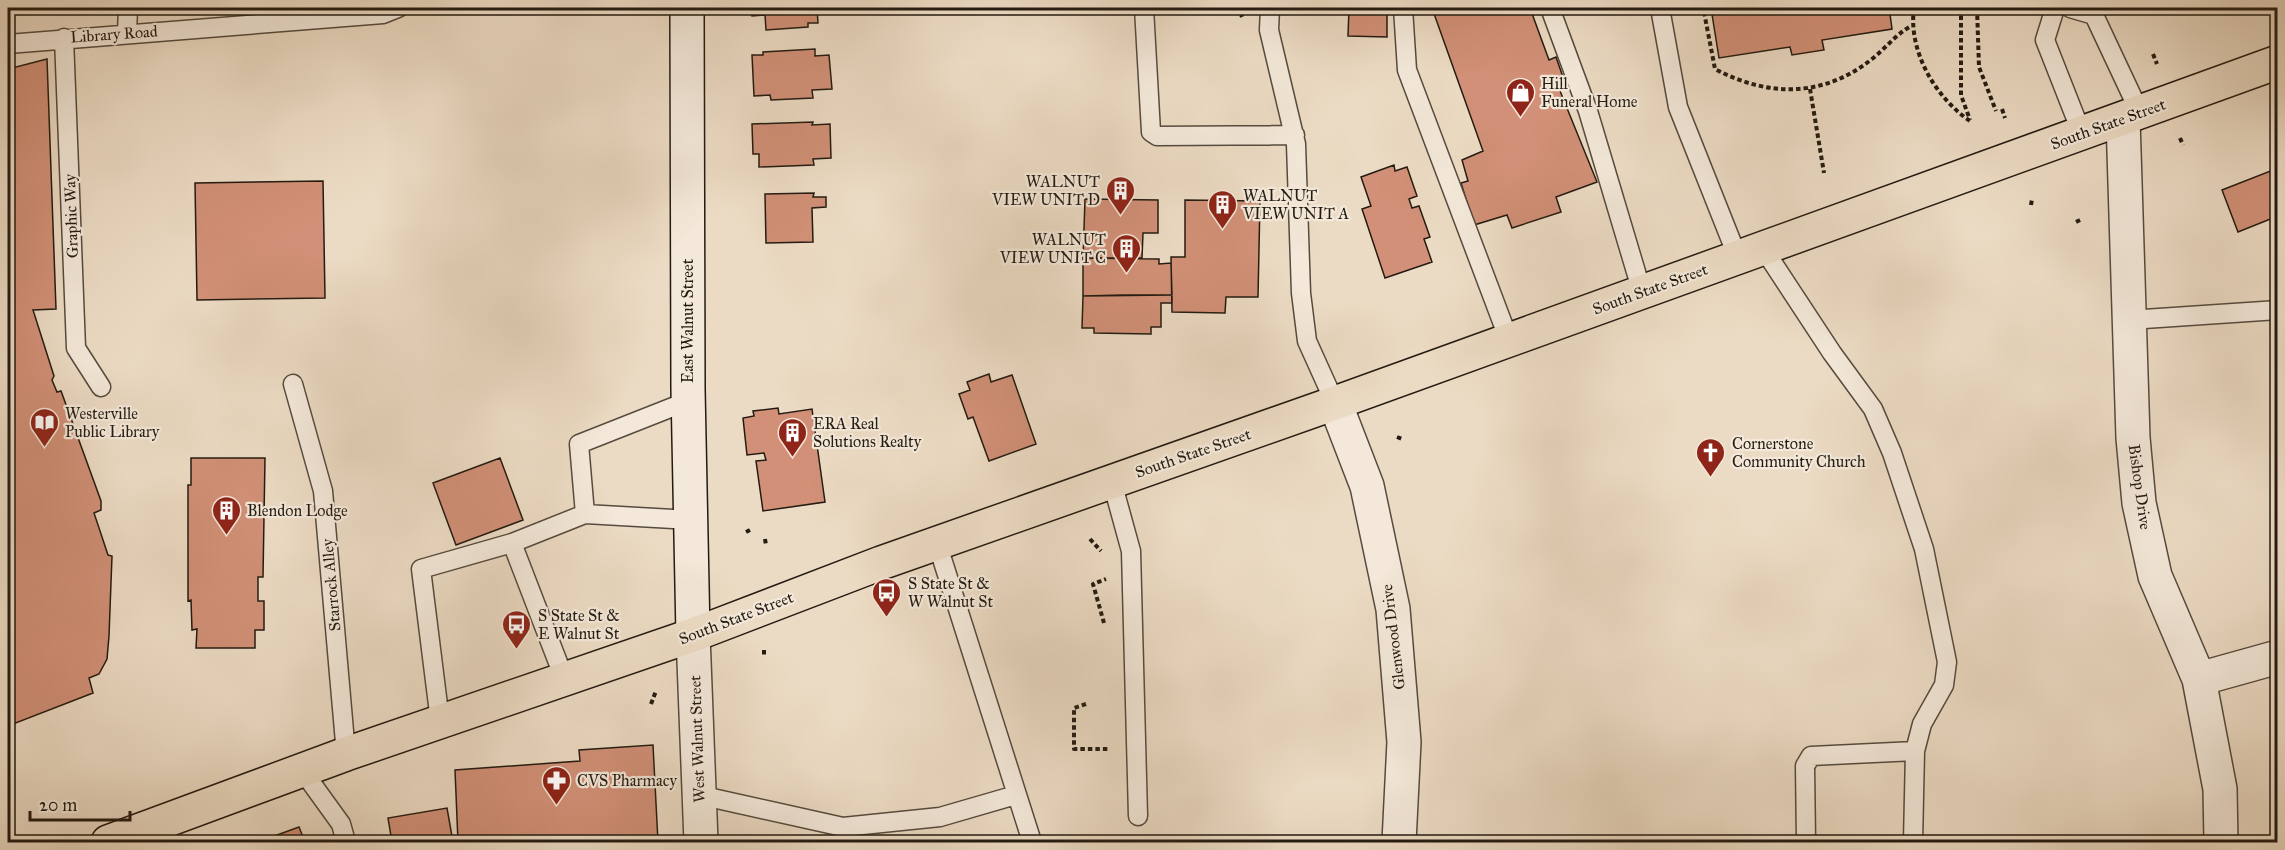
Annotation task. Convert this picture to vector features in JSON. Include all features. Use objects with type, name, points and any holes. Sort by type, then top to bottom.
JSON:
[{"type":"main road","name":"South State Street","points":[[108,843],[346,754],[693,635],[937,543],[1335,403],[2277,62]]},
{"type":"street","name":"East Walnut Street","points":[[687,8],[688,401],[693,635]]},
{"type":"street","name":"Bishop Drive","points":[[2131,116],[2129,320],[2133,438],[2139,503],[2155,576],[2199,679],[2220,789],[2221,843]]},
{"type":"street","name":"Glenwood Drive","points":[[1335,403],[1367,486],[1394,609],[1404,742],[1400,843]]},
{"type":"street","name":"West Walnut Street","points":[[693,635],[700,843]]},
{"type":"street","points":[[2199,679],[2277,657]]},
{"type":"lane","points":[[127,33],[128,8]]},
{"type":"lane","name":"Library Road","points":[[8,44],[127,33],[265,16],[382,14],[398,8]]},
{"type":"lane","points":[[1144,8],[1151,132],[1157,136],[1295,135]]},
{"type":"lane","points":[[1270,8],[1269,30],[1295,135],[1301,293],[1307,340],[1335,403]]},
{"type":"lane","points":[[1403,8],[1407,70],[1509,340]]},
{"type":"lane","points":[[1550,8],[1588,111],[1642,292]]},
{"type":"lane","points":[[1660,8],[1678,107],[1751,253],[1832,353],[1873,409],[1892,453],[1924,549],[1947,662],[1944,685],[1922,724],[1915,751],[1913,843]]},
{"type":"lane","points":[[2055,8],[2045,39],[2082,134]]},
{"type":"lane","points":[[2070,8],[2094,15],[2131,116]]},
{"type":"lane","name":"Graphic Way","points":[[64,38],[76,348],[101,387]]},
{"type":"lane","points":[[2129,320],[2277,310]]},
{"type":"lane","name":"Starrock Alley","points":[[293,384],[323,491],[346,754]]},
{"type":"lane","points":[[585,514],[579,444],[688,401]]},
{"type":"lane","points":[[1112,482],[1131,551],[1138,816]]},
{"type":"lane","points":[[440,721],[421,569],[512,543],[585,514],[691,520]]},
{"type":"lane","points":[[512,543],[564,678]]},
{"type":"lane","points":[[937,543],[1032,843]]},
{"type":"lane","points":[[1806,843],[1805,765],[1811,756],[1915,751]]},
{"type":"lane","points":[[302,770],[341,824],[346,843]]},
{"type":"lane","points":[[699,795],[843,827],[940,817],[1016,795]]},
{"type":"path","points":[[1914,8],[1911,26],[1925,68],[1953,109],[1970,121],[1961,95],[1960,8]]},
{"type":"path","points":[[1977,8],[1979,67],[1996,111]]},
{"type":"path","points":[[1704,12],[1715,69],[1751,85],[1790,91],[1823,86],[1864,64],[1899,33],[1911,26]]},
{"type":"path","points":[[2153,54],[2157,64]]},
{"type":"path","points":[[1810,89],[1824,173]]},
{"type":"path","points":[[2002,109],[2005,118]]},
{"type":"path","points":[[2180,138],[2183,145]]},
{"type":"path","points":[[2031,205],[2032,199]]},
{"type":"path","points":[[2076,222],[2082,219]]},
{"type":"path","points":[[1397,437],[1402,440]]},
{"type":"path","points":[[765,539],[766,545]]},
{"type":"path","points":[[1090,539],[1100,547],[1103,557]]},
{"type":"path","points":[[1105,625],[1093,584],[1109,578],[1111,585]]},
{"type":"path","points":[[764,650],[764,656]]},
{"type":"path","points":[[651,704],[656,691]]},
{"type":"path","points":[[1086,704],[1074,708],[1074,749],[1113,749],[1113,738]]},
{"type":"building","points":[[751,8],[817,8],[818,23],[808,23],[808,27],[766,30],[765,15],[752,16]]},
{"type":"building","points":[[1349,8],[1387,8],[1387,37],[1348,36]]},
{"type":"building","name":"Hill Funeral Home","points":[[1432,8],[1530,8],[1549,60],[1556,57],[1565,83],[1558,86],[1597,182],[1556,197],[1561,212],[1512,228],[1507,215],[1474,225],[1461,183],[1468,181],[1462,160],[1483,151]]},
{"type":"building","points":[[1711,8],[1899,8],[1900,12],[1890,14],[1892,29],[1822,40],[1824,50],[1792,55],[1790,47],[1719,58]]},
{"type":"building","points":[[815,49],[815,56],[829,55],[832,89],[812,90],[813,98],[771,100],[770,95],[754,96],[752,55],[763,55],[763,52]]},
{"type":"building","name":"Westerville Public Library","points":[[47,59],[56,309],[33,310],[54,376],[52,380],[57,392],[61,391],[101,501],[101,510],[94,513],[108,555],[112,556],[109,636],[107,659],[99,674],[89,678],[93,693],[8,726],[8,69]]},
{"type":"building","points":[[813,122],[812,125],[830,124],[831,158],[813,159],[814,165],[759,167],[759,154],[753,154],[752,124]]},
{"type":"building","points":[[1394,165],[1395,171],[1407,167],[1417,196],[1409,199],[1412,208],[1419,206],[1430,237],[1424,239],[1432,262],[1385,278],[1362,209],[1371,206],[1361,177]]},
{"type":"building","points":[[2278,168],[2278,216],[2238,232],[2222,190]]},
{"type":"building","points":[[323,181],[325,298],[197,300],[195,183]]},
{"type":"building","points":[[814,193],[813,197],[826,197],[826,207],[812,208],[813,242],[766,243],[765,194]]},
{"type":"building","name":"WALNUT VIEW UNIT D","points":[[1085,199],[1158,200],[1158,233],[1143,233],[1142,258],[1083,258]]},
{"type":"building","name":"WALNUT VIEW UNIT A","points":[[1185,200],[1260,201],[1258,297],[1226,297],[1225,313],[1172,312],[1171,257],[1185,257]]},
{"type":"building","name":"WALNUT VIEW UNIT C","points":[[1083,258],[1159,259],[1159,264],[1171,263],[1172,295],[1083,296]]},
{"type":"building","points":[[1172,295],[1172,303],[1161,303],[1161,327],[1151,327],[1151,334],[1094,333],[1094,328],[1082,328],[1083,296]]},
{"type":"building","points":[[989,374],[991,382],[1012,375],[1036,444],[989,461],[973,417],[968,419],[959,394],[970,390],[967,382]]},
{"type":"building","name":"ERA Real Solutions Realty","points":[[778,408],[779,414],[812,409],[825,502],[763,511],[756,461],[766,460],[764,453],[747,455],[743,418],[754,416],[753,411]]},
{"type":"building","name":"Blendon Lodge","points":[[191,458],[265,458],[263,577],[258,577],[258,601],[264,601],[264,630],[255,630],[255,648],[196,648],[197,629],[192,630],[191,600],[188,601],[188,485],[191,485]]},
{"type":"building","points":[[500,458],[523,520],[456,545],[433,483]]},
{"type":"building","name":"CVS Pharmacy","points":[[653,745],[658,842],[458,842],[455,770],[580,761],[579,750]]},
{"type":"building","points":[[447,808],[453,842],[392,842],[388,818]]},
{"type":"building","points":[[299,827],[305,842],[258,842]]},
{"type":"place","name":"Hill Funeral Home","points":[[1520,118]]},
{"type":"place","name":"WALNUT VIEW UNIT D","points":[[1121,216]]},
{"type":"place","name":"WALNUT VIEW UNIT A","points":[[1222,230]]},
{"type":"place","name":"WALNUT VIEW UNIT C","points":[[1127,274]]},
{"type":"place","name":"Westerville Public Library","points":[[44,448]]},
{"type":"place","name":"ERA Real Solutions Realty","points":[[792,458]]},
{"type":"place","name":"Cornerstone Community Church","points":[[1711,478]]},
{"type":"place","name":"Blendon Lodge","points":[[226,536]]},
{"type":"place","name":"S State St & W Walnut St","points":[[887,618]]},
{"type":"place","name":"S State St & E Walnut St","points":[[517,650]]},
{"type":"place","name":"CVS Pharmacy","points":[[556,806]]}]
